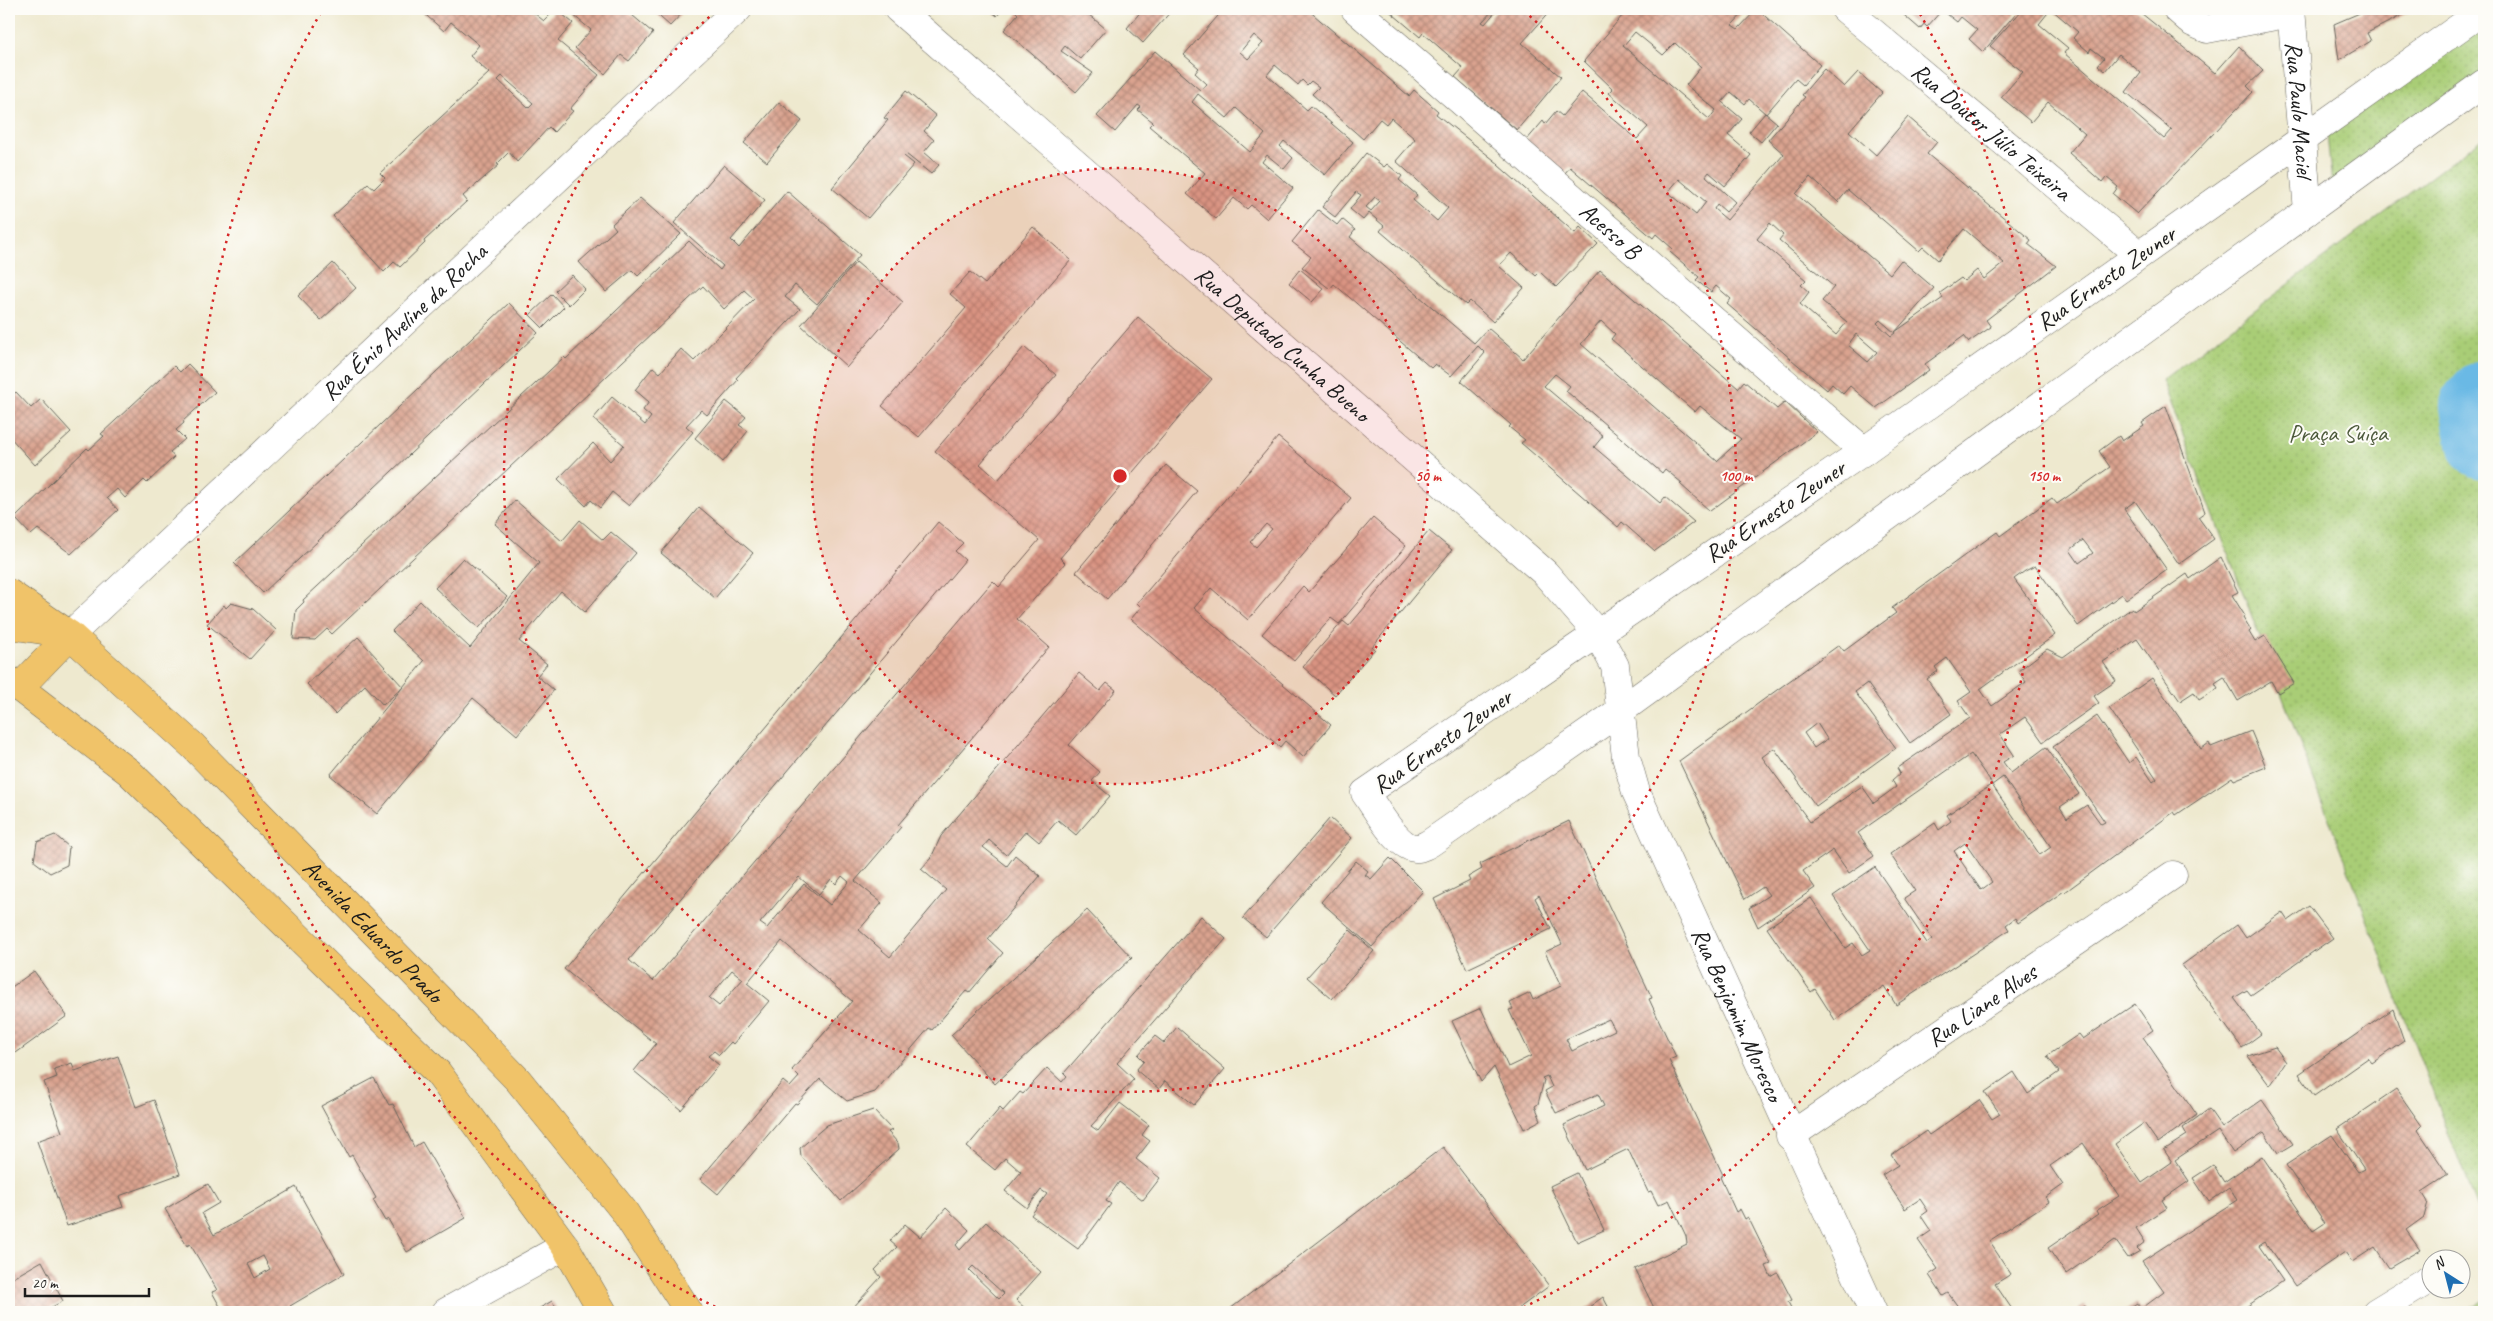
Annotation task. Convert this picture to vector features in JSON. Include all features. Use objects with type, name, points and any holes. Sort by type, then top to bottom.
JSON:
[{"type":"main road","name":"Avenida Eduardo Prado","points":[[9,593],[70,635],[193,746],[518,1080],[624,1211],[689,1312]]},
{"type":"main road","points":[[9,626],[70,635]]},
{"type":"main road","points":[[70,635],[14,684],[128,772],[438,1073],[565,1246],[603,1312]]},
{"type":"street","name":"Rua Ênio Aveline da Rocha","points":[[70,635],[738,9]]},
{"type":"street","name":"Rua Deputado Cunha Bueno","points":[[898,9],[1545,573],[1597,632],[1615,666],[1620,711]]},
{"type":"street","name":"Acesso B","points":[[1355,9],[1864,451]]},
{"type":"street","name":"Rua Doutor Júlio Teixeira","points":[[1845,9],[2138,255]]},
{"type":"street","points":[[2177,9],[2193,23],[2207,29],[2291,11]]},
{"type":"street","name":"Rua Ernesto Zeuner","points":[[2484,10],[1864,451],[1597,632],[1365,793],[1396,837],[1406,845],[1418,848],[1430,844],[1620,711],[2484,83]]},
{"type":"street","name":"Rua Paulo Maciel","points":[[2291,11],[2308,211]]},
{"type":"street","name":"Rua Benjamim Moresco","points":[[1620,711],[1626,757],[1636,792],[1790,1136],[1872,1312]]},
{"type":"street","name":"Rua Liane Alves","points":[[1790,1136],[2173,875]]},
{"type":"street","points":[[446,1312],[565,1246]]},
{"type":"street","points":[[2376,1312],[2420,1285]]},
{"type":"green space","points":[[2484,20],[2484,76],[2332,186],[2327,134]]},
{"type":"green space","name":"Praça Suíça","points":[[2484,137],[2484,1227],[2162,380]]},
{"type":"green space","points":[[2484,1300],[2484,1312],[2464,1312]]},
{"type":"building","points":[[419,9],[529,9],[544,21],[556,9],[573,23],[558,41],[599,75],[570,109],[573,111],[554,132],[549,127],[517,162],[509,152],[497,164],[499,165],[463,196],[467,201],[424,241],[425,243],[400,267],[394,262],[384,272],[333,216],[368,184],[374,189],[385,178],[380,173],[489,73],[470,56],[479,45],[451,22],[444,31]],"holes":[[[502,76],[533,103],[528,108],[498,80]]]},
{"type":"building","points":[[566,9],[625,9],[653,33],[629,61],[621,55],[605,74],[575,48],[591,30]]},
{"type":"building","points":[[651,9],[686,9],[670,26]]},
{"type":"building","points":[[989,9],[1003,9],[997,16]]},
{"type":"building","points":[[1013,9],[1082,9],[1106,29],[1080,59],[1065,46],[1061,51],[1093,73],[1076,92],[1004,30],[1018,14]]},
{"type":"building","points":[[1143,9],[1173,9],[1143,43],[1127,28]]},
{"type":"building","points":[[1224,9],[1307,9],[1409,96],[1414,90],[1438,111],[1436,114],[1499,164],[1575,233],[1580,227],[1598,244],[1556,287],[1540,272],[1536,276],[1511,253],[1499,266],[1524,288],[1493,322],[1470,301],[1466,305],[1380,231],[1384,226],[1369,213],[1363,220],[1350,209],[1361,195],[1356,192],[1335,217],[1322,207],[1366,153],[1384,167],[1387,164],[1402,176],[1399,180],[1417,195],[1413,200],[1437,221],[1448,208],[1396,161],[1415,139],[1391,118],[1386,124],[1380,119],[1363,139],[1312,94],[1319,87],[1311,81],[1307,85],[1302,80],[1298,85],[1275,65],[1267,75],[1307,110],[1311,106],[1353,142],[1325,175],[1284,141],[1280,146],[1293,158],[1284,169],[1267,155],[1262,162],[1293,188],[1267,219],[1251,205],[1247,209],[1234,198],[1216,219],[1187,194],[1205,173],[1149,126],[1153,122],[1138,110],[1141,107],[1138,105],[1115,132],[1097,116],[1155,51],[1201,91],[1207,84],[1195,73],[1199,68],[1184,55]],"holes":[[[1254,35],[1263,43],[1248,59],[1240,52]],[[1198,94],[1227,118],[1236,108],[1265,134],[1250,152],[1192,102]],[[1375,197],[1380,201],[1371,211],[1366,207]]]},
{"type":"building","points":[[1387,9],[1494,9],[1482,22],[1485,24],[1498,9],[1552,9],[1522,43],[1561,77],[1517,130],[1455,77],[1463,68],[1423,33],[1420,37]]},
{"type":"building","points":[[1628,9],[1747,9],[1732,25],[1738,29],[1757,9],[1820,65],[1803,85],[1796,79],[1766,114],[1749,99],[1745,104],[1731,92],[1722,102],[1742,119],[1728,135],[1751,155],[1725,186],[1709,172],[1706,176],[1735,202],[1726,212],[1717,204],[1714,209],[1727,220],[1784,154],[1768,140],[1805,97],[1802,95],[1824,69],[1844,87],[1858,72],[1882,93],[1849,131],[1876,155],[1908,117],[1937,142],[1927,154],[2031,240],[2028,244],[2056,266],[1986,320],[1991,327],[1969,342],[1964,336],[1925,364],[1929,370],[1876,408],[1850,386],[1843,394],[1832,384],[1827,390],[1727,304],[1731,299],[1716,286],[1711,292],[1696,280],[1699,277],[1670,252],[1673,249],[1656,234],[1653,238],[1570,167],[1565,173],[1526,141],[1543,121],[1545,124],[1556,111],[1562,116],[1582,92],[1637,139],[1648,127],[1609,93],[1613,89],[1584,61]],"holes":[[[1635,32],[1663,55],[1675,43],[1701,67],[1686,85],[1716,110],[1709,119],[1623,46]],[[1810,177],[1838,202],[1848,190],[1919,251],[1923,247],[1938,260],[1964,229],[2004,263],[1984,279],[1977,270],[1964,281],[1961,278],[1940,293],[1943,298],[1895,332],[1934,288],[1901,260],[1890,274],[1796,194]],[[1679,179],[1706,202],[1696,215],[1668,192]],[[1770,223],[1783,235],[1779,240],[1834,287],[1822,301],[1847,322],[1836,335],[1800,304],[1809,292],[1801,285],[1806,280],[1757,239]],[[1880,320],[1895,333],[1891,336],[1877,323]],[[1856,334],[1877,352],[1868,362],[1848,345]]]},
{"type":"building","points":[[1897,9],[2011,9],[2016,13],[1983,52],[1969,39],[1977,30],[1961,17],[1957,22],[1942,10],[1927,27],[1924,24],[1920,29]]},
{"type":"building","points":[[2023,9],[2026,11],[2028,9],[2051,9],[2136,9],[2215,73],[2239,46],[2263,71],[2247,86],[2253,92],[2137,214],[2113,194],[2118,187],[2106,177],[2102,182],[2069,153],[2085,134],[2048,102],[2031,122],[2001,97],[2023,72],[1990,46]],"holes":[[[2051,9],[2078,32],[2073,38],[2089,52],[2091,48],[2104,58],[2098,65],[2105,71],[2119,54],[2141,73],[2126,92],[2172,130],[2164,139],[2064,53],[2068,48],[2039,24]]]},
{"type":"building","points":[[2361,9],[2415,9],[2367,33],[2371,41],[2339,60],[2334,24],[2362,12]]},
{"type":"building","points":[[906,91],[936,116],[924,131],[934,140],[924,152],[939,165],[931,174],[906,154],[904,156],[914,164],[868,218],[832,188],[888,120],[884,118]]},
{"type":"building","points":[[779,102],[802,121],[767,162],[744,143]]},
{"type":"building","points":[[1765,113],[1777,123],[1761,142],[1749,132]]},
{"type":"building","points":[[724,165],[765,200],[731,240],[739,248],[787,191],[860,255],[817,304],[795,285],[785,297],[800,309],[736,378],[738,380],[707,415],[701,410],[686,426],[693,432],[629,506],[612,492],[600,508],[591,500],[586,506],[558,479],[593,443],[610,461],[624,445],[593,419],[612,397],[645,425],[651,417],[643,410],[649,402],[635,390],[653,367],[660,373],[681,349],[694,361],[754,299],[744,290],[724,309],[703,286],[332,634],[327,629],[315,640],[293,639],[296,610],[304,602],[303,600],[564,357],[566,359],[689,241],[720,270],[723,266],[674,223]]},
{"type":"building","points":[[640,198],[681,234],[638,276],[632,270],[606,292],[579,262],[616,229],[612,224]]},
{"type":"building","points":[[1318,210],[1337,225],[1342,219],[1355,230],[1350,237],[1474,343],[1488,328],[1523,359],[1600,270],[1738,388],[1744,381],[1777,409],[1785,402],[1817,432],[1710,511],[1680,484],[1682,483],[1665,469],[1662,473],[1566,391],[1570,386],[1555,374],[1544,386],[1603,436],[1594,447],[1660,503],[1665,497],[1694,522],[1655,551],[1622,522],[1618,527],[1521,443],[1525,440],[1509,427],[1511,425],[1461,381],[1485,353],[1478,346],[1451,376],[1435,364],[1431,368],[1334,284],[1330,289],[1302,267],[1311,257],[1292,242]],"holes":[[[1601,321],[1615,334],[1611,339],[1695,412],[1700,406],[1741,439],[1717,461],[1581,344]]]},
{"type":"building","points":[[1033,227],[1071,260],[919,437],[882,406],[966,308],[950,294],[970,272],[985,284]]},
{"type":"building","points":[[856,262],[903,302],[847,367],[801,325]]},
{"type":"building","points":[[333,263],[356,288],[321,320],[298,296]]},
{"type":"building","points":[[1300,269],[1324,289],[1312,302],[1289,283]]},
{"type":"building","points":[[572,275],[585,289],[569,305],[555,291]]},
{"type":"building","points":[[552,294],[564,307],[543,328],[530,315]]},
{"type":"building","points":[[509,303],[538,333],[263,593],[234,563]]},
{"type":"building","points":[[1138,317],[1212,379],[1060,558],[1065,563],[1017,619],[1049,647],[898,825],[901,827],[855,881],[882,903],[859,930],[890,957],[946,890],[921,869],[931,858],[941,836],[1079,673],[1100,691],[1107,683],[1116,690],[1069,745],[1100,772],[1092,781],[1110,796],[1076,835],[1058,820],[1039,842],[1026,831],[1006,855],[989,840],[983,847],[1007,866],[1015,855],[1040,876],[988,939],[1003,953],[969,993],[966,991],[932,1030],[929,1028],[875,1092],[847,1101],[820,1079],[797,1104],[795,1103],[718,1194],[700,1179],[783,1081],[790,1087],[799,1077],[792,1070],[852,1001],[782,941],[747,983],[769,1001],[733,1044],[731,1042],[719,1055],[714,1051],[708,1056],[719,1065],[681,1110],[634,1071],[656,1044],[564,969],[938,522],[963,543],[955,551],[965,560],[629,960],[653,981],[993,581],[999,587],[1039,540],[935,451],[1024,347],[1056,375],[980,464],[998,480]],"holes":[[[842,876],[849,882],[830,905],[804,884],[767,928],[760,923],[799,877],[819,894],[831,879],[836,884]],[[732,970],[743,979],[719,1006],[709,998]]]},
{"type":"building","points":[[188,364],[215,392],[183,421],[184,423],[176,430],[185,439],[170,452],[174,457],[147,483],[144,480],[125,498],[117,489],[107,498],[118,510],[71,554],[38,529],[31,535],[15,518],[87,448],[89,450],[104,436],[101,434],[174,366],[180,372]]},
{"type":"building","points":[[16,392],[31,408],[41,399],[71,432],[35,465],[9,436],[9,398]]},
{"type":"building","points":[[726,401],[746,417],[739,425],[748,431],[723,462],[695,438]]},
{"type":"building","points":[[2166,406],[2205,512],[2198,517],[2214,539],[2179,564],[2135,501],[2124,509],[2167,570],[2126,599],[2122,594],[2078,626],[2035,566],[2025,571],[2014,579],[2055,635],[1980,689],[1992,706],[2026,682],[2018,671],[2047,649],[2063,657],[2132,608],[2134,611],[2187,574],[2190,579],[2221,557],[2238,592],[2232,595],[2245,616],[2243,617],[2251,630],[2249,632],[2255,642],[2265,636],[2294,683],[2278,693],[2271,681],[2238,701],[2224,677],[2215,683],[2218,688],[2199,700],[2194,692],[2180,701],[2137,639],[2103,662],[2116,681],[2094,696],[2099,703],[2043,742],[2025,717],[2000,734],[2014,755],[2003,762],[2011,773],[2046,747],[2079,794],[2060,807],[2067,818],[2087,805],[2101,824],[2105,822],[2053,747],[2097,716],[2129,763],[2136,757],[2153,782],[2157,779],[2109,708],[2152,678],[2201,749],[2209,743],[2211,747],[2251,731],[2266,767],[2234,780],[2232,777],[2176,815],[2174,812],[2065,892],[2018,923],[2015,918],[2006,925],[2009,930],[1896,1005],[1884,986],[1835,1020],[1815,989],[1811,992],[1767,928],[1811,898],[1845,948],[1853,943],[1862,955],[1870,950],[1833,896],[1875,867],[1927,943],[1932,939],[1904,898],[1915,891],[1890,854],[1935,823],[1939,830],[1951,821],[1947,815],[1992,784],[1971,754],[1858,833],[1874,856],[1849,873],[1833,850],[1803,871],[1815,888],[1758,927],[1749,908],[1769,895],[1763,887],[1745,899],[1679,761],[1839,645],[1844,651],[1896,613],[1892,608],[1997,532],[2000,536],[2052,498],[2057,504],[2110,467],[2099,451],[2119,436],[2122,441],[2144,426],[2142,423]],"holes":[[[2083,540],[2093,553],[2079,563],[2070,550]],[[1947,658],[1971,692],[1958,701],[1970,718],[1897,768],[1900,773],[1892,780],[1896,787],[1874,803],[1862,786],[1810,822],[1762,757],[1774,748],[1816,806],[1896,748],[1855,692],[1867,683],[1910,743],[1951,714],[1927,679],[1938,671],[1935,667]],[[1817,723],[1827,739],[1814,748],[1804,733]],[[2003,777],[2051,847],[2040,855],[1992,785]],[[1965,843],[1992,882],[1981,890],[1954,851]]]},
{"type":"building","points":[[1278,437],[1351,498],[1248,620],[1211,588],[1194,608],[1331,725],[1303,757],[1285,741],[1280,747],[1131,619],[1141,607],[1137,603]],"holes":[[[1266,524],[1272,529],[1256,547],[1250,542]]]},
{"type":"building","points":[[1166,465],[1197,491],[1107,599],[1076,572]]},
{"type":"building","points":[[515,500],[562,541],[580,520],[603,540],[611,532],[636,553],[585,612],[561,591],[519,641],[547,664],[537,676],[554,690],[517,735],[473,698],[377,814],[330,775],[424,661],[392,631],[420,601],[470,648],[539,563],[495,524]]},
{"type":"building","points":[[699,507],[753,553],[715,598],[661,553]]},
{"type":"building","points":[[1373,518],[1406,546],[1339,624],[1331,618],[1294,661],[1262,634],[1303,586],[1309,592]]},
{"type":"building","points":[[1429,531],[1452,550],[1372,647],[1375,649],[1335,695],[1303,667],[1343,621],[1349,626]]},
{"type":"building","points":[[463,558],[507,597],[479,628],[435,588]]},
{"type":"building","points":[[231,603],[253,609],[276,630],[250,659],[207,624],[224,605],[226,608]]},
{"type":"building","points":[[358,637],[403,687],[383,705],[365,685],[335,714],[307,684]]},
{"type":"building","points":[[1330,818],[1352,838],[1266,937],[1243,918]]},
{"type":"building","points":[[1569,821],[1652,998],[1649,999],[1676,1057],[1669,1060],[1723,1175],[1720,1177],[1736,1212],[1740,1209],[1745,1219],[1748,1217],[1771,1264],[1766,1266],[1771,1277],[1778,1273],[1792,1300],[1788,1302],[1793,1312],[1656,1312],[1635,1269],[1687,1244],[1686,1236],[1669,1200],[1658,1205],[1651,1191],[1648,1192],[1628,1149],[1585,1170],[1564,1125],[1604,1106],[1598,1094],[1556,1113],[1545,1091],[1552,1087],[1547,1076],[1542,1078],[1544,1080],[1538,1104],[1535,1106],[1541,1120],[1524,1129],[1494,1067],[1481,1082],[1452,1021],[1481,1008],[1508,1067],[1531,1056],[1509,1010],[1513,1009],[1510,1003],[1530,993],[1533,1000],[1561,986],[1545,952],[1562,944],[1539,895],[1535,898],[1551,929],[1467,969],[1434,899],[1470,881],[1468,877],[1482,869],[1480,864]],"holes":[[[1609,1019],[1615,1030],[1572,1051],[1566,1039]]]},
{"type":"building","points":[[55,835],[69,847],[67,865],[50,873],[34,861],[37,842]]},
{"type":"building","points":[[1390,858],[1423,891],[1372,947],[1321,902],[1356,861],[1368,871],[1365,875],[1371,879]]},
{"type":"building","points":[[2309,906],[2333,938],[2251,995],[2247,990],[2234,998],[2261,1034],[2242,1048],[2182,965],[2237,925],[2246,938],[2282,912],[2288,921]]},
{"type":"building","points":[[1087,910],[1132,958],[995,1084],[951,1035]]},
{"type":"building","points":[[1201,916],[1226,939],[1117,1063],[1134,1079],[1091,1126],[1098,1131],[1120,1103],[1149,1125],[1142,1135],[1150,1141],[1136,1159],[1160,1178],[1143,1200],[1119,1182],[1106,1201],[1111,1204],[1078,1249],[1031,1215],[1047,1194],[1041,1190],[1027,1208],[1005,1191],[1021,1172],[1005,1158],[995,1170],[967,1147],[1000,1108],[1003,1111],[1020,1092],[1023,1094],[1047,1068],[1062,1082],[1067,1076],[1064,1073]]},
{"type":"building","points":[[1350,930],[1374,951],[1332,999],[1307,977]]},
{"type":"building","points":[[34,971],[67,1016],[9,1058],[9,989]]},
{"type":"building","points":[[2135,1004],[2153,1030],[2143,1037],[2197,1115],[2158,1143],[2144,1123],[2115,1144],[2142,1183],[2172,1162],[2164,1150],[2187,1135],[2183,1128],[2209,1109],[2222,1128],[2262,1100],[2293,1144],[2278,1153],[2264,1132],[2233,1153],[2218,1131],[2175,1160],[2189,1181],[2162,1200],[2167,1208],[2136,1228],[2145,1242],[2137,1248],[2140,1251],[2128,1258],[2115,1240],[2066,1274],[2048,1248],[2098,1214],[2096,1211],[2119,1196],[2083,1143],[2050,1166],[2063,1185],[2046,1197],[2049,1202],[1989,1241],[2011,1274],[1995,1284],[2014,1312],[1956,1312],[1959,1308],[1948,1293],[1943,1296],[1929,1275],[1938,1269],[1918,1240],[1931,1231],[1921,1216],[1928,1211],[1920,1199],[1905,1209],[1882,1175],[1898,1165],[1891,1155],[1926,1131],[1929,1135],[1979,1100],[1992,1119],[2000,1114],[1985,1092],[2014,1072],[2028,1094],[2059,1072],[2047,1056],[2079,1034],[2083,1039]]},
{"type":"building","points":[[2393,1009],[2404,1041],[2372,1063],[2368,1058],[2314,1096],[2299,1074]]},
{"type":"building","points":[[1177,1027],[1225,1069],[1194,1105],[1165,1081],[1159,1089],[1136,1070],[1144,1061],[1138,1055],[1155,1036],[1164,1043]]},
{"type":"building","points":[[2275,1047],[2286,1062],[2270,1086],[2248,1056]]},
{"type":"building","points":[[118,1056],[136,1107],[154,1100],[180,1174],[119,1196],[123,1207],[67,1226],[37,1141],[62,1132],[44,1082],[57,1077],[54,1069],[72,1063],[75,1071]]},
{"type":"building","points":[[374,1078],[389,1105],[393,1104],[414,1147],[422,1142],[466,1218],[407,1252],[388,1219],[385,1221],[373,1200],[376,1198],[352,1155],[349,1157],[321,1106]]},
{"type":"building","points":[[2396,1089],[2422,1126],[2418,1130],[2448,1175],[2422,1192],[2428,1202],[2424,1217],[2406,1230],[2420,1250],[2389,1268],[2375,1247],[2352,1262],[2345,1252],[2295,1286],[2265,1242],[2259,1246],[2283,1281],[2239,1312],[2123,1312],[2137,1303],[2141,1309],[2164,1292],[2142,1261],[2237,1200],[2229,1188],[2209,1202],[2193,1178],[2213,1165],[2224,1182],[2262,1156],[2313,1231],[2325,1223],[2286,1165],[2332,1135],[2358,1172],[2364,1169],[2337,1129]]},
{"type":"building","points":[[873,1110],[892,1130],[888,1132],[898,1143],[899,1149],[841,1201],[801,1156],[800,1148],[827,1125]]},
{"type":"building","points":[[1443,1147],[1549,1286],[1514,1312],[1226,1312]]},
{"type":"building","points":[[1577,1173],[1604,1230],[1577,1242],[1550,1186]]},
{"type":"building","points":[[208,1184],[219,1203],[202,1213],[214,1235],[296,1187],[344,1274],[290,1306],[292,1308],[284,1312],[223,1312],[212,1292],[217,1290],[190,1244],[187,1246],[165,1209]],"holes":[[[263,1256],[270,1269],[255,1278],[248,1264]]]},
{"type":"building","points":[[946,1208],[969,1230],[956,1245],[960,1250],[986,1222],[1041,1272],[1016,1300],[1029,1312],[1003,1312],[1000,1309],[997,1312],[849,1312],[881,1277],[875,1270],[897,1247],[890,1241],[905,1224],[920,1237]],"holes":[[[973,1266],[1004,1294],[999,1299],[969,1270]]]},
{"type":"building","points":[[42,1261],[63,1301],[43,1312],[9,1312],[9,1280]]},
{"type":"building","points":[[1603,1297],[1611,1312],[1582,1312]]},
{"type":"building","points":[[552,1301],[559,1312],[533,1312]]},
{"type":"building","points":[[2085,1305],[2090,1312],[2074,1312]]},
{"type":"waterway","points":[[2484,398],[2477,406],[2484,442]]}]
